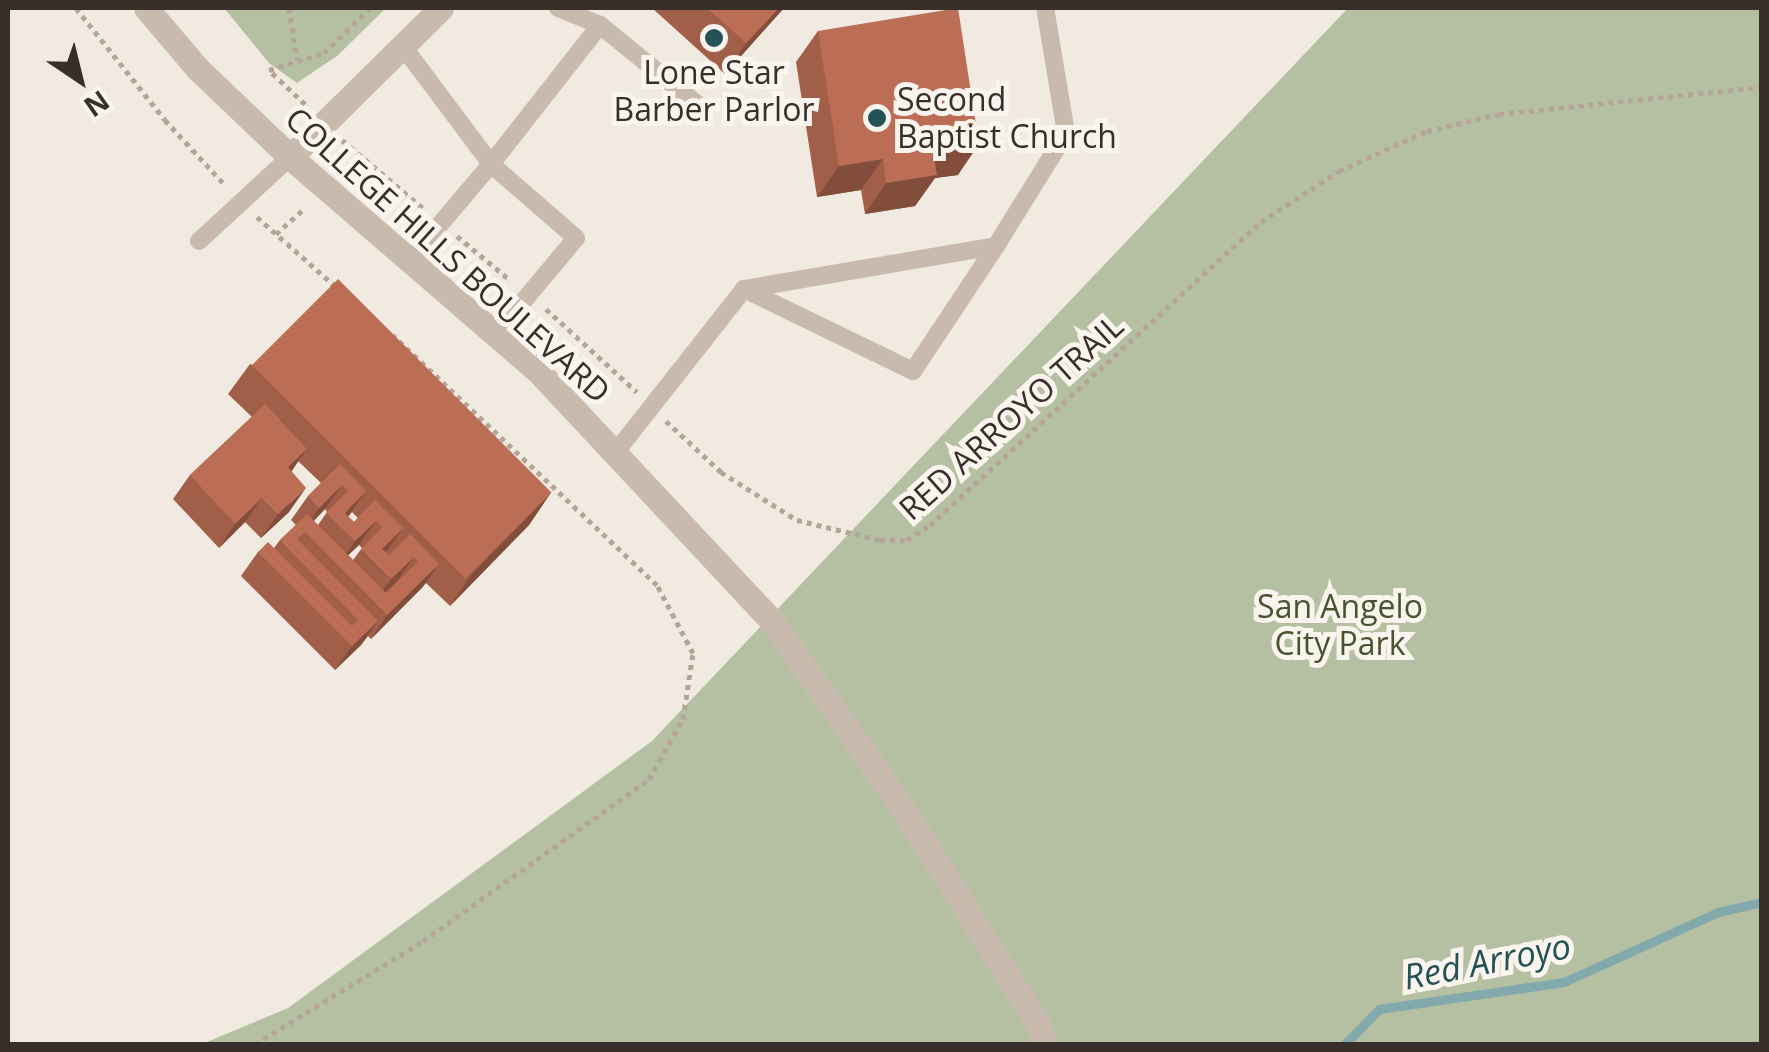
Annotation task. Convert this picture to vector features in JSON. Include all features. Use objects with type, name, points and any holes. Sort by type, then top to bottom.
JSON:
[{"type":"street","name":"COLLEGE HILLS BOULEVARD","points":[[146,8],[198,69],[290,157],[537,370],[772,622],[905,812],[1042,1034]]},
{"type":"street","points":[[290,157],[441,8]]},
{"type":"lane","points":[[558,8],[600,25],[703,109]]},
{"type":"lane","points":[[744,288],[913,371],[1066,133],[1045,8]]},
{"type":"lane","points":[[409,261],[600,25]]},
{"type":"lane","points":[[402,45],[491,164],[576,238],[495,335]]},
{"type":"lane","points":[[198,242],[290,157]]},
{"type":"lane","points":[[615,453],[744,288],[996,246]]},
{"type":"path","points":[[76,8],[165,120],[240,202],[346,295]]},
{"type":"path","points":[[289,8],[297,60]]},
{"type":"path","points":[[284,84],[269,70],[324,53],[370,8]]},
{"type":"path","name":"RED ARROYO TRAIL","points":[[359,156],[602,356],[721,472],[773,508],[834,532],[907,540],[930,526],[1261,222],[1339,172],[1427,131],[1499,114],[1762,87]]},
{"type":"path","points":[[255,1044],[423,941],[649,779],[683,720],[693,653],[657,585],[388,331]]},
{"type":"green space","points":[[224,8],[386,8],[337,56],[297,83],[269,63]]},
{"type":"green space","name":"San Angelo City Park","points":[[1348,8],[1761,8],[1761,1044],[202,1044],[288,1008],[652,741]]},
{"type":"building","points":[[707,8],[779,8],[746,43]]},
{"type":"building","name":"Second Baptist Church","points":[[958,8],[979,144],[933,151],[937,175],[886,183],[883,159],[839,166],[818,31]]},
{"type":"building","points":[[338,279],[552,493],[465,579],[252,365]]},
{"type":"building","points":[[265,404],[307,449],[288,467],[306,488],[278,514],[262,498],[235,524],[190,475]]},
{"type":"building","points":[[340,464],[366,491],[345,513],[354,522],[375,500],[403,528],[382,549],[389,555],[410,534],[439,564],[387,615],[305,532],[297,539],[378,621],[352,646],[258,552],[268,542],[352,626],[358,620],[280,540],[307,514],[386,593],[418,562],[414,557],[391,579],[361,549],[382,528],[376,521],[355,541],[326,513],[348,491],[342,485],[319,508],[308,496]]},
{"type":"waterway","name":"Red Arroyo","points":[[1345,1044],[1379,1009],[1564,982],[1718,912],[1762,902]]},
{"type":"place","name":"Lone Star Barber Parlor","points":[[714,38]]},
{"type":"place","name":"Second Baptist Church","points":[[877,118]]}]
